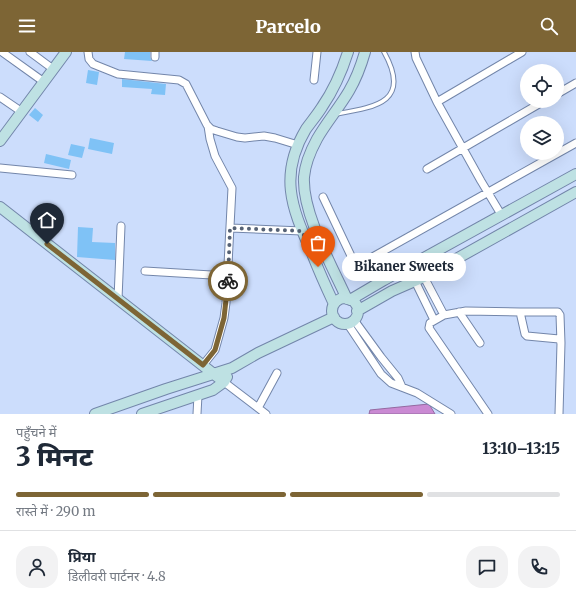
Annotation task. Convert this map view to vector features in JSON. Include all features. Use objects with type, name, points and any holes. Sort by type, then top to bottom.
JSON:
[{"type":"street","points":[[2,52],[44,82]]},
{"type":"street","points":[[30,52],[53,69]]},
{"type":"street","points":[[0,141],[66,52]]},
{"type":"street","points":[[88,52],[89,59],[93,64],[118,74],[179,80],[186,84],[208,126],[215,156],[232,188],[228,276],[224,318],[215,350],[203,365]]},
{"type":"street","points":[[314,80],[317,52]]},
{"type":"street","points":[[334,304],[292,205],[290,177],[296,149],[306,129],[322,107],[336,82],[348,52]]},
{"type":"street","points":[[364,52],[360,68],[350,90],[317,140],[308,159],[304,175],[307,206],[324,248],[349,299],[355,305],[353,318],[381,374],[391,383],[425,397],[451,414]]},
{"type":"street","points":[[415,52],[416,58],[437,102],[502,216]]},
{"type":"street","points":[[437,102],[522,52]]},
{"type":"street","points":[[564,90],[576,83]]},
{"type":"street","points":[[0,97],[22,112]]},
{"type":"street","points":[[427,169],[532,108]]},
{"type":"street","points":[[208,126],[217,131],[246,138],[264,136],[298,145]]},
{"type":"street","points":[[323,197],[352,258],[358,262],[364,262],[576,143]]},
{"type":"street","points":[[0,168],[72,176]]},
{"type":"street","points":[[576,174],[349,299],[338,300],[334,304],[332,310],[334,317],[339,322],[353,318],[392,291],[419,279],[576,192]]},
{"type":"street","points":[[0,207],[266,414]]},
{"type":"street","points":[[118,299],[121,226]]},
{"type":"street","points":[[230,228],[302,231]]},
{"type":"street","points":[[145,271],[228,276]]},
{"type":"street","points":[[419,279],[444,315]]},
{"type":"street","points":[[419,279],[434,320]]},
{"type":"street","points":[[488,414],[429,328],[429,324],[434,320],[444,315],[466,311],[558,312],[560,315],[561,343],[559,414]]},
{"type":"street","points":[[459,312],[480,343]]},
{"type":"street","points":[[520,312],[526,336],[556,338],[559,339],[561,343]]},
{"type":"street","points":[[95,414],[232,368],[258,353],[334,317]]},
{"type":"street","points":[[353,318],[381,358],[398,378],[402,387]]},
{"type":"street","points":[[142,414],[170,407],[213,390],[224,382],[232,368]]},
{"type":"street","points":[[258,408],[277,373]]},
{"type":"street","points":[[197,414],[198,395]]},
{"type":"lane","points":[[333,115],[379,104],[387,99],[392,93],[394,78],[384,52]]},
{"type":"shaded area","points":[[429,404],[435,414],[369,414],[370,410]]},
{"type":"building","points":[[125,52],[150,52],[152,61],[124,59]]},
{"type":"building","points":[[88,70],[99,72],[97,85],[86,83]]},
{"type":"building","points":[[122,79],[166,84],[165,95],[151,94],[152,89],[122,87]]},
{"type":"building","points":[[35,108],[43,115],[38,122],[29,115]]},
{"type":"building","points":[[90,138],[114,143],[112,154],[88,149]]},
{"type":"building","points":[[71,144],[85,147],[82,158],[68,155]]},
{"type":"building","points":[[46,154],[71,160],[69,169],[44,163]]},
{"type":"building","points":[[78,227],[93,228],[92,242],[115,243],[115,260],[77,257]]},
{"type":"way so far","points":[[228,281],[230,228],[302,231],[318,267]]},
{"type":"place","name":"Bikaner Sweets","points":[[318,267]]},
{"type":"route","points":[[47,244],[203,365],[215,350],[224,318],[228,281]]}]
